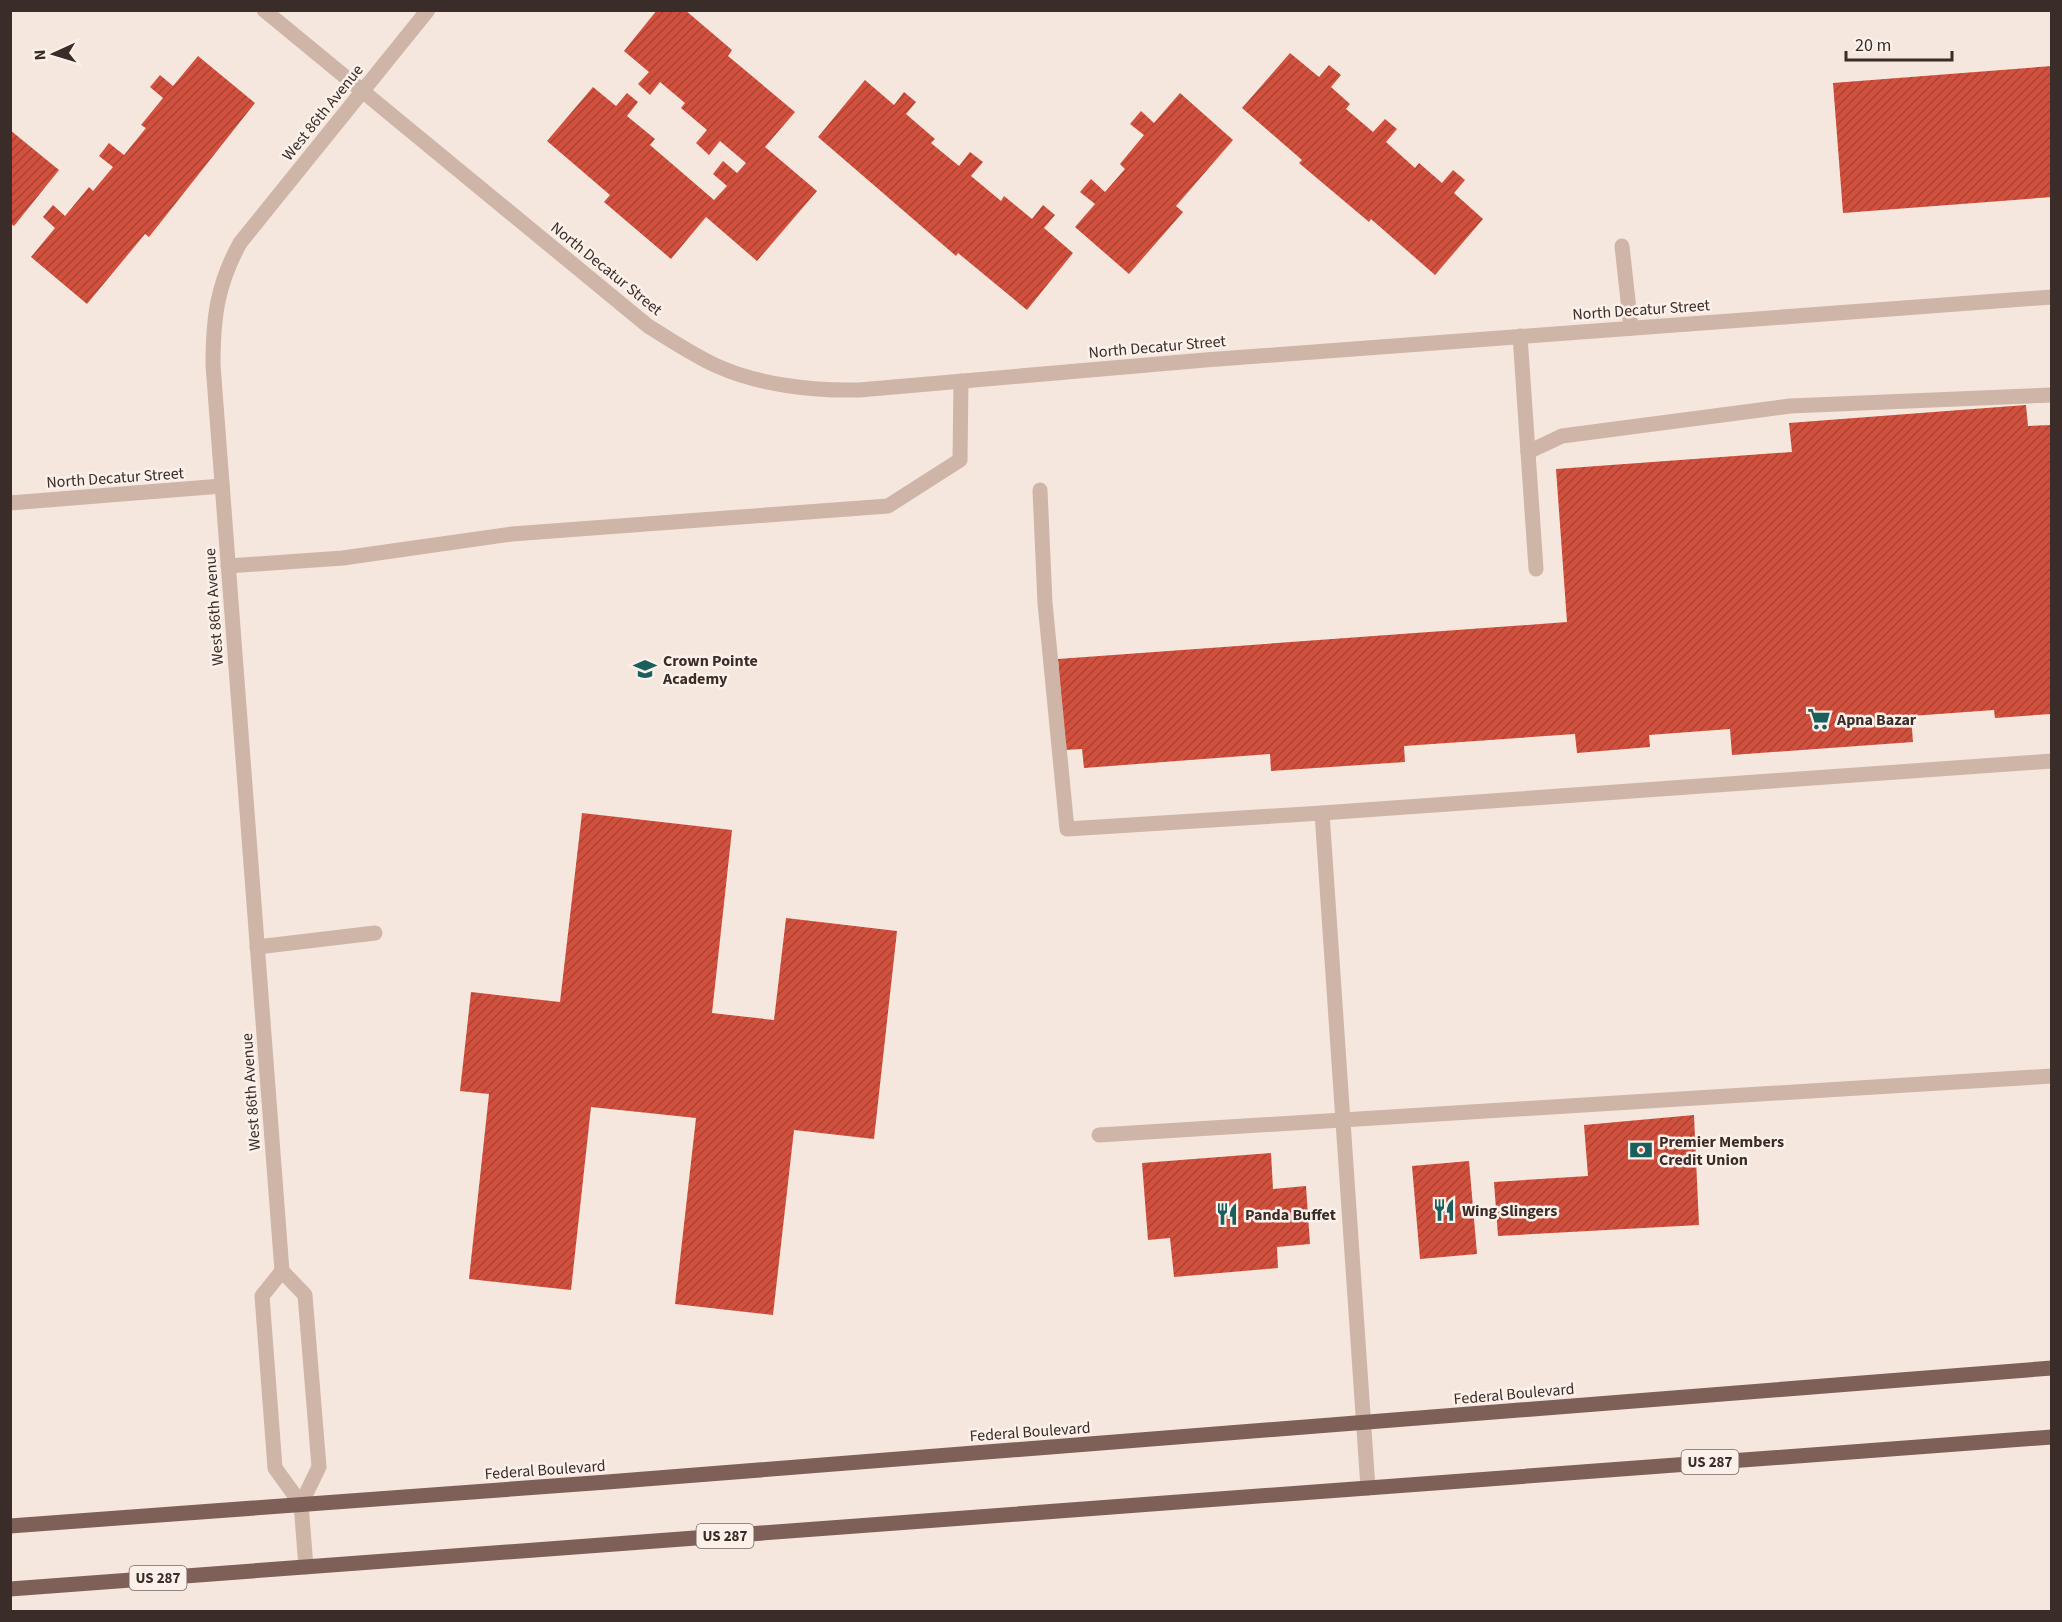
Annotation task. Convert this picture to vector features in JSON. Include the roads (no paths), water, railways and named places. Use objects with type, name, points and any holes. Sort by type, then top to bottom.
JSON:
[{"type":"main road","name":"Federal Boulevard","points":[[10,1526],[1363,1424],[2052,1368]]},
{"type":"main road","name":"US 287","points":[[10,1589],[2052,1437]]},
{"type":"street","name":"North Decatur Street","points":[[264,10],[648,326],[720,367],[774,383],[831,391],[1520,336],[2052,297]]},
{"type":"street","name":"West 86th Avenue","points":[[282,1271],[213,365],[213,321],[230,263],[240,243],[428,10]]},
{"type":"street","points":[[1622,246],[1631,328]]},
{"type":"street","points":[[1520,336],[1536,569]]},
{"type":"street","points":[[228,566],[343,558],[512,534],[888,506],[960,460],[961,381]]},
{"type":"street","points":[[1528,452],[1562,436],[1790,406],[2052,394]]},
{"type":"street","name":"North Decatur Street","points":[[10,502],[222,486]]},
{"type":"street","points":[[1040,490],[1045,603],[1067,829],[2052,761]]},
{"type":"street","points":[[1322,813],[1368,1488]]},
{"type":"street","points":[[257,947],[375,933]]},
{"type":"street","points":[[1099,1135],[2052,1076]]},
{"type":"street","points":[[301,1504],[274,1468],[262,1296],[282,1271],[305,1295],[319,1467],[301,1504],[306,1567]]},
{"type":"place","name":"Crown Pointe Academy","points":[[645,669]]},
{"type":"place","name":"Apna Bazar","points":[[1819,719]]},
{"type":"place","name":"Premier Members Credit Union","points":[[1641,1150]]},
{"type":"place","name":"Wing Slingers","points":[[1444,1210]]},
{"type":"place","name":"Panda Buffet","points":[[1227,1214]]}]
